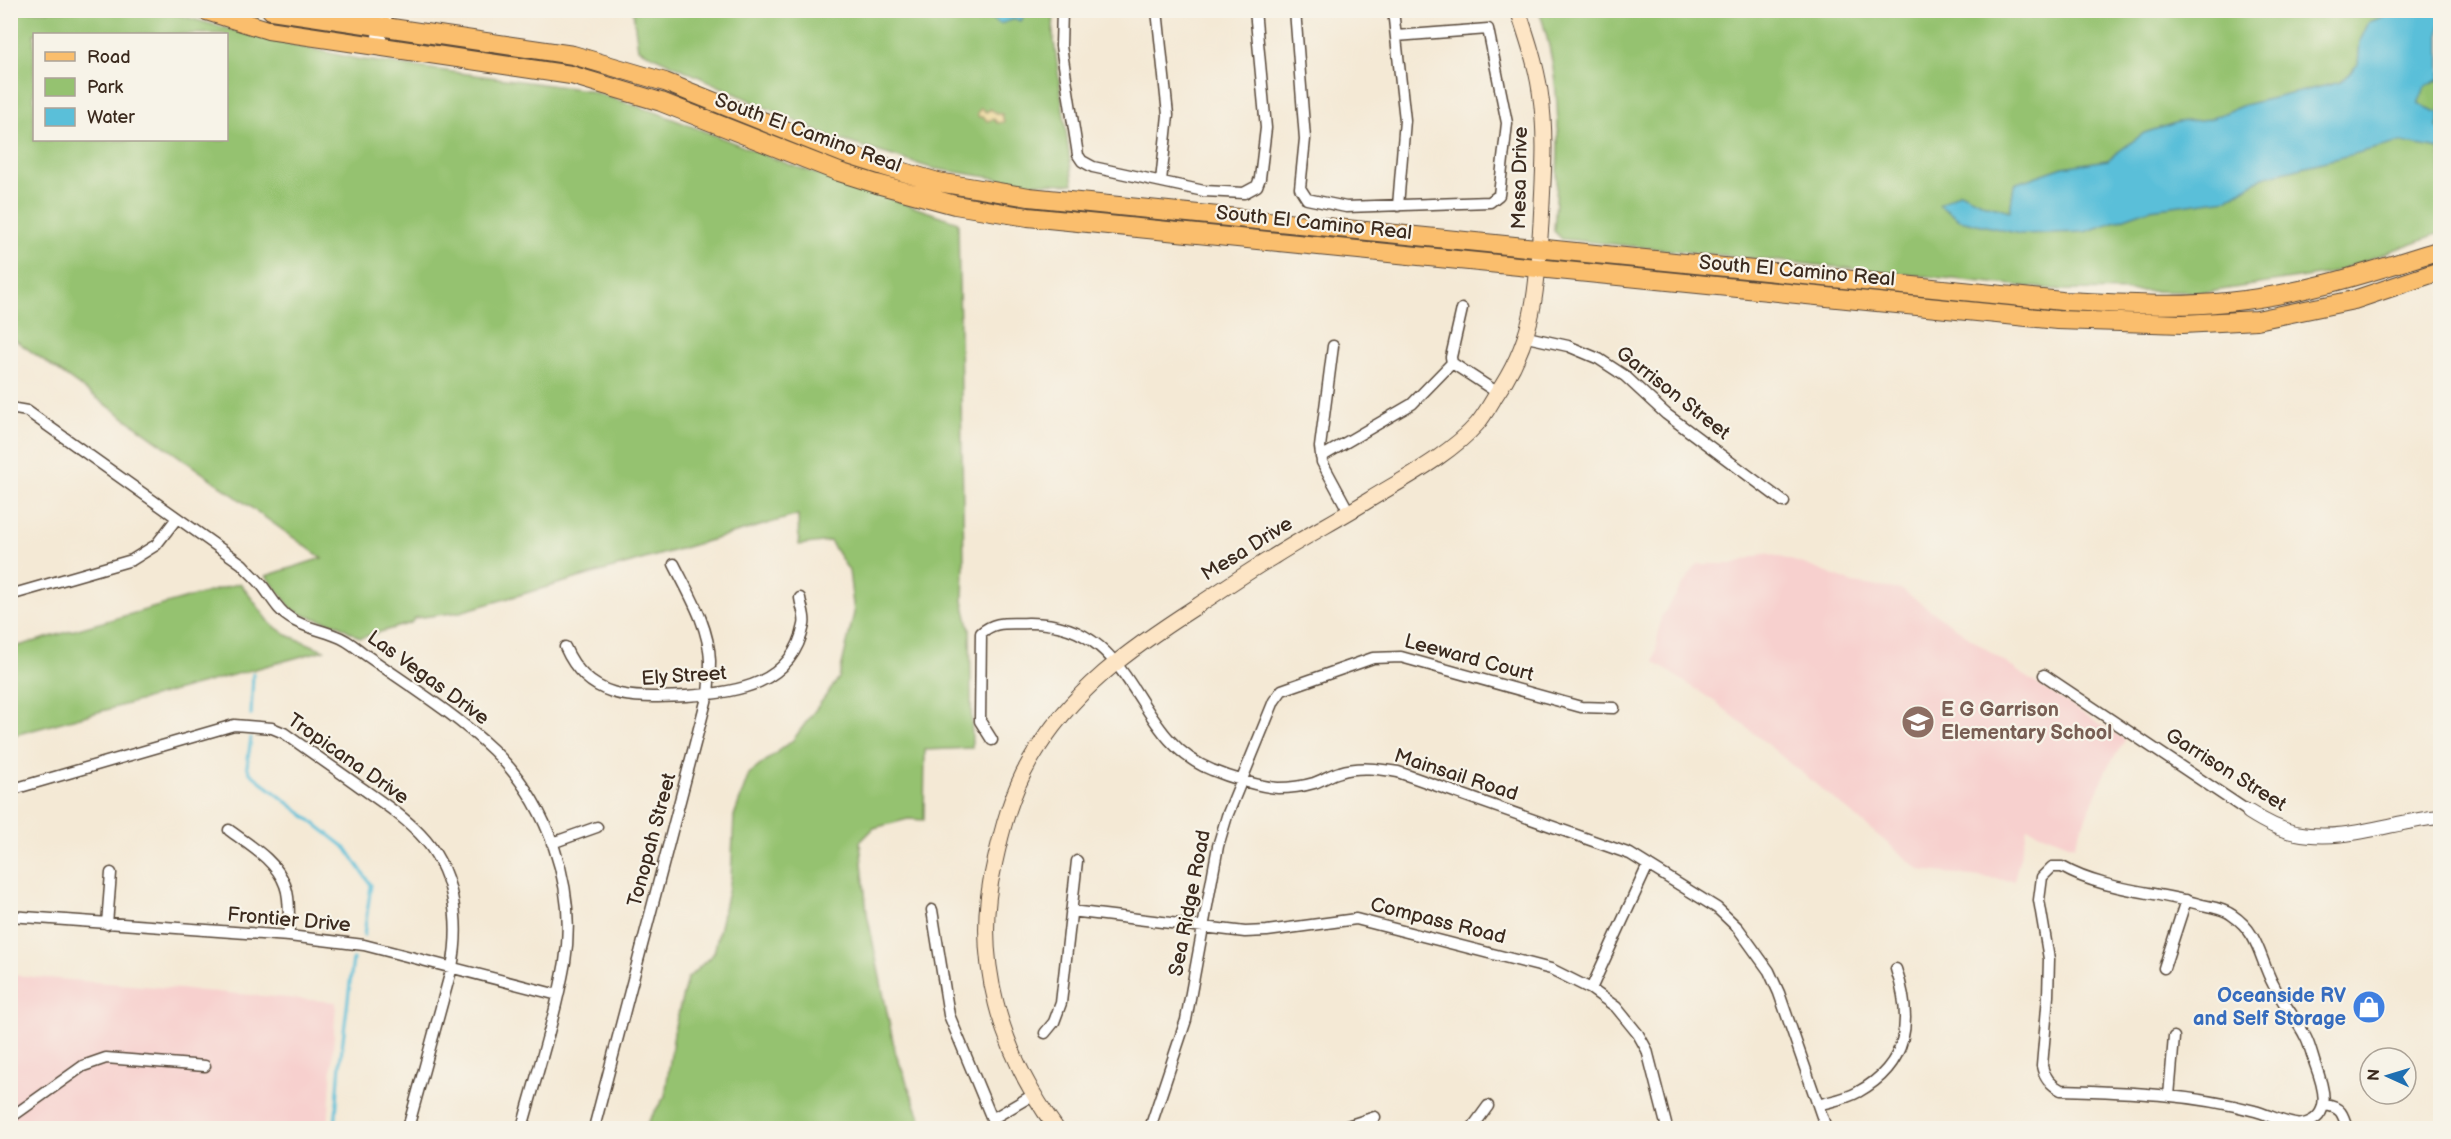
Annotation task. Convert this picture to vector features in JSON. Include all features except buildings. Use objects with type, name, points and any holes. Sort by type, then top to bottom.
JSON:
[{"type":"main road","name":"South El Camino Real","points":[[203,10],[268,30],[571,75],[661,102],[839,172],[955,206],[1028,217],[2057,320],[2203,323],[2257,320],[2354,300],[2440,271]]},
{"type":"main road","name":"South El Camino Real","points":[[271,10],[380,28],[562,53],[596,61],[665,82],[845,154],[938,182],[1029,197],[2062,301],[2186,304],[2227,302],[2289,293],[2357,276],[2440,250]]},
{"type":"main road","name":"Mesa Drive","points":[[1056,1128],[1033,1095],[1017,1065],[996,1007],[987,953],[989,885],[1004,822],[1030,760],[1055,724],[1086,688],[1116,661],[1150,635],[1458,442],[1477,424],[1511,374],[1527,337],[1534,307],[1545,152],[1540,92],[1529,44],[1518,10]]},
{"type":"main road","points":[[2203,323],[2210,313],[2222,309],[2227,302]]},
{"type":"street","points":[[371,10],[380,28]]},
{"type":"street","points":[[378,47],[380,28],[387,10]]},
{"type":"street","points":[[1062,10],[1062,46],[1078,155],[1082,161],[1093,167],[1204,191],[1244,193],[1257,186],[1260,178],[1266,128],[1255,10]]},
{"type":"street","points":[[1157,10],[1168,115],[1161,181]]},
{"type":"street","points":[[1295,10],[1305,139],[1300,188],[1307,199],[1346,207],[1490,202],[1499,195],[1507,123],[1488,29],[1396,36]]},
{"type":"street","points":[[1393,10],[1405,120],[1398,206]]},
{"type":"street","points":[[1461,309],[1450,357],[1452,363],[1498,393]]},
{"type":"street","name":"Garrison Street","points":[[1527,337],[1568,346],[1599,359],[1625,376],[1666,414],[1784,502]]},
{"type":"street","points":[[1333,346],[1320,447],[1321,457],[1349,512]]},
{"type":"street","points":[[1321,457],[1412,404],[1452,363]]},
{"type":"street","name":"Las Vegas Drive","points":[[13,408],[27,411],[242,564],[281,612],[292,620],[347,641],[468,728],[495,752],[523,787],[540,814],[552,843],[562,876],[567,920],[565,960],[558,995],[522,1128]]},
{"type":"street","points":[[10,595],[132,560],[156,545],[177,518]]},
{"type":"street","name":"Tonopah Street","points":[[594,1128],[708,694],[710,660],[708,643],[699,613],[674,564]]},
{"type":"street","name":"Ely Street","points":[[565,647],[570,659],[584,675],[599,687],[615,694],[649,698],[728,693],[755,685],[782,667],[793,652],[805,624],[800,598]]},
{"type":"street","name":"Mainsail Road","points":[[993,740],[980,721],[979,641],[984,630],[992,624],[1059,625],[1073,630],[1102,647],[1116,661],[1168,740],[1191,761],[1202,766],[1277,788],[1313,783],[1340,771],[1373,768],[1398,772],[1630,854],[1716,908],[1738,928],[1769,971],[1779,993],[1826,1128]]},
{"type":"street","name":"Leeward Court","points":[[1282,690],[1373,658],[1388,656],[1401,657],[1581,707],[1614,708]]},
{"type":"street","name":"Garrison Street","points":[[2044,675],[2249,812],[2295,833],[2319,835],[2440,817]]},
{"type":"street","name":"Sea Ridge Road","points":[[1150,1128],[1186,1020],[1218,846],[1274,701],[1282,690]]},
{"type":"street","name":"Tropicana Drive","points":[[10,790],[234,725],[272,728],[284,733],[397,813],[422,835],[436,856],[449,883],[456,914],[452,967],[408,1128]]},
{"type":"street","points":[[552,843],[597,827]]},
{"type":"street","points":[[229,830],[275,866],[285,884],[288,897],[289,936]]},
{"type":"street","points":[[1045,1033],[1054,1022],[1061,1003],[1077,861]]},
{"type":"street","points":[[1591,989],[1648,865]]},
{"type":"street","points":[[2052,867],[2062,867],[2120,887],[2186,900],[2230,913],[2250,929],[2273,985],[2306,1038],[2325,1092],[2325,1106],[2316,1124],[2301,1125],[2289,1124],[2282,1119],[2254,1111],[2169,1096],[2061,1090],[2053,1086],[2043,1072],[2049,959],[2039,900],[2042,877],[2052,867]]},
{"type":"street","points":[[107,924],[111,873]]},
{"type":"street","points":[[2164,968],[2186,900]]},
{"type":"street","points":[[932,910],[949,1015],[993,1124],[1033,1095]]},
{"type":"street","name":"Compass Road","points":[[1071,912],[1203,928],[1267,931],[1356,918],[1551,969],[1591,989],[1616,1007],[1638,1034],[1647,1050],[1667,1128]]},
{"type":"street","name":"Frontier Drive","points":[[10,916],[289,936],[364,945],[558,995]]},
{"type":"street","points":[[1818,1105],[1855,1094],[1876,1081],[1895,1059],[1906,1029],[1906,1008],[1896,969]]},
{"type":"street","points":[[2169,1096],[2174,1037]]},
{"type":"street","points":[[10,1118],[83,1066],[106,1058],[205,1066]]},
{"type":"street","points":[[1472,1128],[1488,1106]]},
{"type":"street","points":[[2325,1106],[2335,1106],[2343,1114],[2347,1128]]},
{"type":"street","points":[[1341,1128],[1375,1118]]},
{"type":"shaded area","name":"E G Garrison Elementary School","points":[[1766,553],[1804,564],[1853,583],[1902,590],[2026,677],[2125,740],[2106,770],[2074,846],[2027,828],[2014,881],[1920,870],[1717,703],[1654,662],[1661,617],[1697,564],[1732,564]]},
{"type":"shaded area","points":[[10,975],[336,1002],[328,1128],[11,1128]]},
{"type":"green space","points":[[11,11],[165,11],[254,36],[357,59],[587,90],[655,112],[788,164],[958,222],[963,601],[970,630],[972,748],[925,750],[924,820],[908,819],[874,828],[860,842],[867,914],[895,1051],[924,1128],[644,1128],[665,1096],[675,1026],[687,979],[714,953],[731,878],[734,816],[749,774],[793,740],[839,678],[854,613],[849,571],[830,541],[799,545],[798,515],[460,612],[415,618],[411,623],[360,638],[337,624],[306,616],[292,609],[266,576],[322,558],[11,337]]},
{"type":"green space","points":[[633,11],[1054,11],[1053,33],[1073,184],[1026,183],[931,168],[828,136],[638,49]]},
{"type":"green space","points":[[1539,11],[2440,11],[2440,233],[2331,273],[2208,292],[2061,290],[1562,239],[1554,231],[1558,148],[1556,92],[1553,65]]},
{"type":"green space","points":[[240,583],[271,624],[287,635],[324,650],[11,736],[11,648]]},
{"type":"sand","points":[[981,108],[986,112],[991,109],[996,114],[1002,114],[1004,122],[997,123],[994,119],[987,121],[984,117],[979,117],[977,113]]},
{"type":"water","points":[[981,11],[1026,11],[1021,21],[1015,19],[1000,24]]},
{"type":"water","points":[[2384,11],[2440,11],[2440,79],[2425,87],[2418,104],[2440,113],[2437,127],[2440,130],[2440,149],[2401,142],[2263,177],[2228,199],[2150,209],[2085,232],[2020,234],[1960,220],[1939,205],[1960,192],[1985,204],[2010,211],[2014,184],[2063,167],[2107,160],[2144,133],[2178,122],[2210,119],[2244,105],[2341,82],[2358,64],[2360,41],[2369,22],[2383,17]]},
{"type":"waterway","points":[[251,715],[253,674]]},
{"type":"waterway","points":[[251,738],[247,766],[250,773],[346,848],[371,885],[364,935]]},
{"type":"waterway","points":[[335,1128],[340,1064],[353,959]]},
{"type":"place","name":"E G Garrison Elementary School","points":[[1918,722]]},
{"type":"place","name":"Oceanside RV and Self Storage","points":[[2369,1007]]}]
